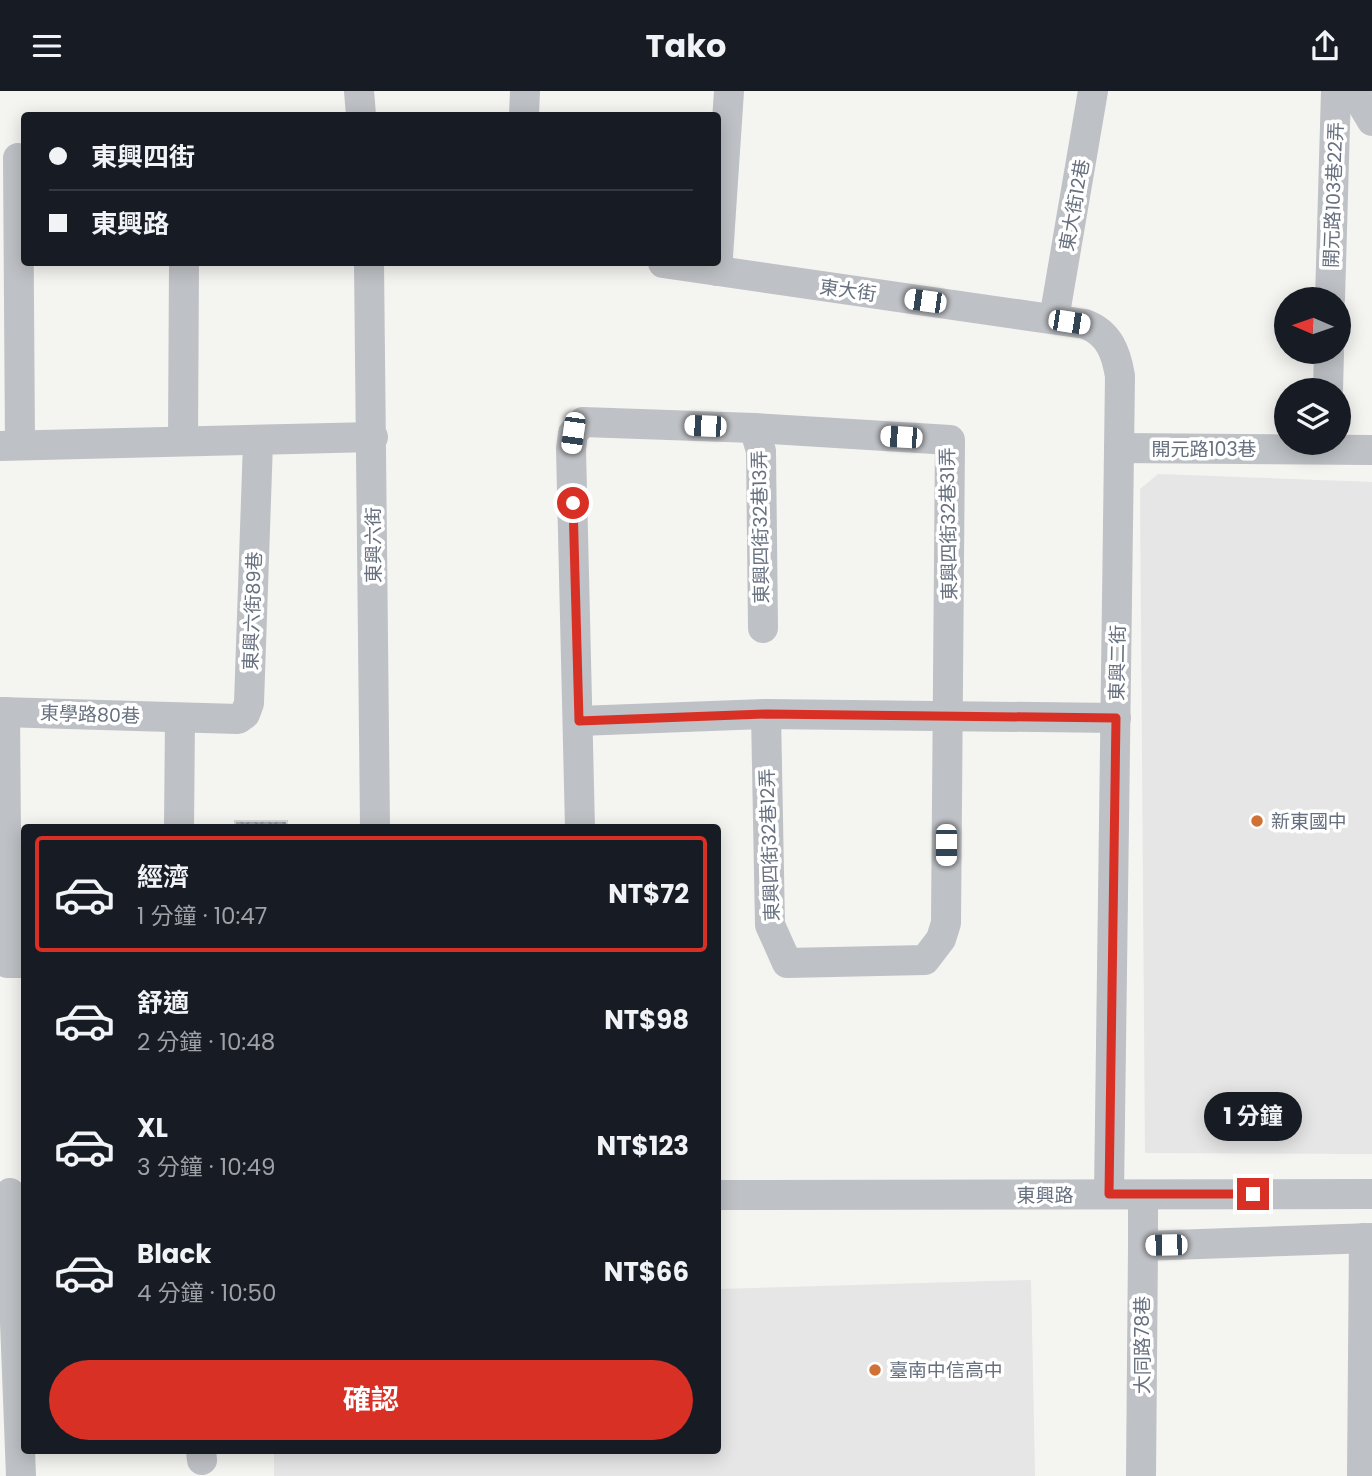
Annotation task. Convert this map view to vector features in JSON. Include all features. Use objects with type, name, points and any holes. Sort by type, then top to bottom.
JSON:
[{"type":"street","points":[[359,91],[361,112]]},
{"type":"street","points":[[524,112],[525,91]]},
{"type":"street","points":[[721,222],[729,91]]},
{"type":"street","name":"東大街12巷","points":[[1054,320],[1093,91]]},
{"type":"street","name":"開元路103巷22弄","points":[[1330,287],[1336,91]]},
{"type":"street","points":[[1354,91],[1372,121]]},
{"type":"street","points":[[18,158],[10,446],[183,441],[258,442],[373,437]]},
{"type":"street","points":[[183,441],[184,266]]},
{"type":"street","name":"東興六街","points":[[369,266],[373,437],[374,824]]},
{"type":"street","name":"東大街","points":[[684,266],[1054,320],[1099,330],[1110,343]]},
{"type":"street","points":[[718,266],[718,271]]},
{"type":"street","name":"東興二街","points":[[1109,1194],[1120,376],[1110,343]]},
{"type":"street","points":[[580,824],[571,449],[573,433],[583,422],[754,428]]},
{"type":"street","name":"東興四街32巷13弄","points":[[754,428],[761,451],[763,628]]},
{"type":"street","name":"東興四街32巷31弄","points":[[754,428],[950,440],[948,716]]},
{"type":"street","name":"東興六街89巷","points":[[180,719],[237,719],[245,714],[249,703],[258,442]]},
{"type":"street","name":"開元路103巷","points":[[1119,448],[1274,447]]},
{"type":"street","name":"開元路103巷","points":[[1351,448],[1372,450]]},
{"type":"street","points":[[3,712],[16,963]]},
{"type":"street","name":"東學路80巷","points":[[3,712],[180,719]]},
{"type":"street","points":[[579,721],[766,714],[1116,718]]},
{"type":"street","name":"東興四街32巷12弄","points":[[766,714],[770,925],[787,963],[925,960],[941,939],[946,923],[948,716]]},
{"type":"street","points":[[179,824],[180,719]]},
{"type":"street","points":[[12,1193],[14,1375],[21,1476]]},
{"type":"street","points":[[1308,1194],[1311,1239]]},
{"type":"street","name":"東興路","points":[[721,1195],[1372,1194]]},
{"type":"street","name":"大同路78巷","points":[[1141,1476],[1143,1195]]},
{"type":"street","points":[[1143,1246],[1368,1238],[1362,1476]]},
{"type":"shaded area","name":"新東國中","points":[[1158,474],[1372,482],[1372,1154],[1145,1153],[1140,489]]},
{"type":"shaded area","name":"臺南中信高中","points":[[1031,1280],[1035,1476],[274,1476],[274,1454],[721,1454],[721,1289]]},
{"type":"building","points":[[235,821],[287,821],[287,824],[235,824]]},
{"type":"place","name":"新東國中","points":[[1257,821]]},
{"type":"place","name":"臺南中信高中","points":[[875,1370]]},
{"type":"route","points":[[573,503],[579,721],[766,714],[1116,718],[1109,1194],[1253,1194]]}]
